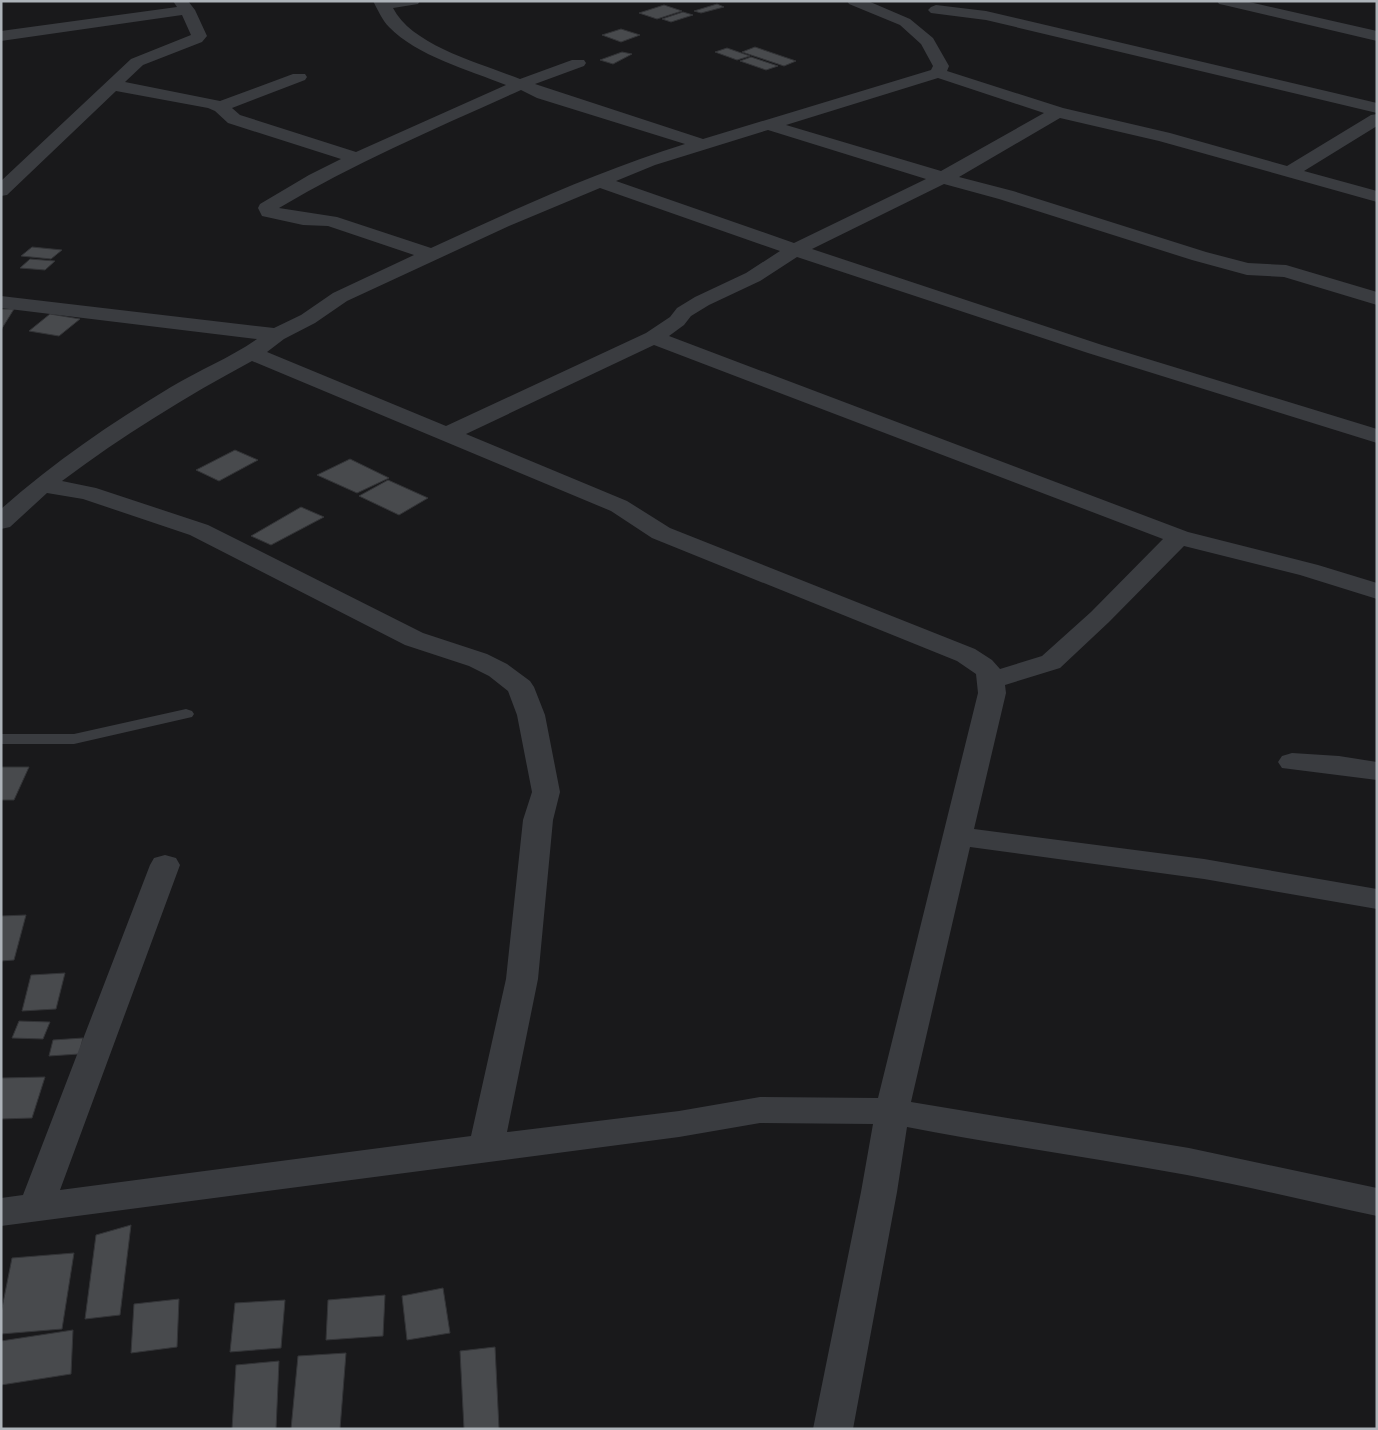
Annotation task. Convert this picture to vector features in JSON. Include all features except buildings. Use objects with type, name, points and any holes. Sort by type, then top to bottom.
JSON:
[{"type":"street","points":[[414,1],[382,3],[389,18],[420,43],[445,56],[521,84],[542,94],[702,144]]},
{"type":"street","points":[[854,1],[906,22],[927,41],[941,66],[938,73]]},
{"type":"street","points":[[906,22],[927,15],[952,1]]},
{"type":"street","points":[[1224,1],[1377,36]]},
{"type":"street","points":[[1,36],[184,6],[199,36],[196,39],[137,62],[1,192]]},
{"type":"street","points":[[936,10],[977,13],[1377,108]]},
{"type":"street","points":[[433,255],[330,221],[269,212],[267,208],[315,179],[357,158],[521,84],[578,63]]},
{"type":"street","points":[[1,522],[42,484],[95,445],[180,391],[251,354],[277,335],[308,319],[340,297],[502,222],[649,161],[938,73],[1058,112],[1164,137],[1377,197]]},
{"type":"street","points":[[221,107],[299,77]]},
{"type":"street","points":[[113,85],[221,107],[234,119],[357,158]]},
{"type":"street","points":[[448,434],[653,337],[677,321],[684,312],[702,301],[753,277],[795,250],[940,177],[952,173],[1058,112]]},
{"type":"street","points":[[1290,172],[1377,119]]},
{"type":"street","points":[[769,125],[1006,195],[1199,256],[1247,269],[1286,272],[1377,299]]},
{"type":"street","points":[[600,182],[795,250],[1095,349],[1377,436]]},
{"type":"street","points":[[1,302],[277,335]]},
{"type":"street","points":[[653,337],[1179,537],[1309,570],[1377,592]]},
{"type":"street","points":[[251,354],[620,506],[661,533],[966,654],[990,671],[992,693],[892,1111],[879,1192],[833,1429]]},
{"type":"street","points":[[42,484],[88,493],[199,530],[414,639],[478,660],[498,670],[520,687],[530,714],[546,792],[538,820],[522,979],[486,1148]]},
{"type":"street","points":[[992,680],[1051,662],[1100,618],[1179,537]]},
{"type":"street","points":[[1292,762],[1339,765],[1377,772]]},
{"type":"street","points":[[958,836],[1204,869],[1377,899]]},
{"type":"street","points":[[36,1207],[165,865]]},
{"type":"street","points":[[1,1212],[679,1124],[760,1110],[892,1111],[975,1127],[1044,1136],[1189,1162],[1377,1202]]},
{"type":"lane","points":[[1,739],[74,739],[186,714]]}]
